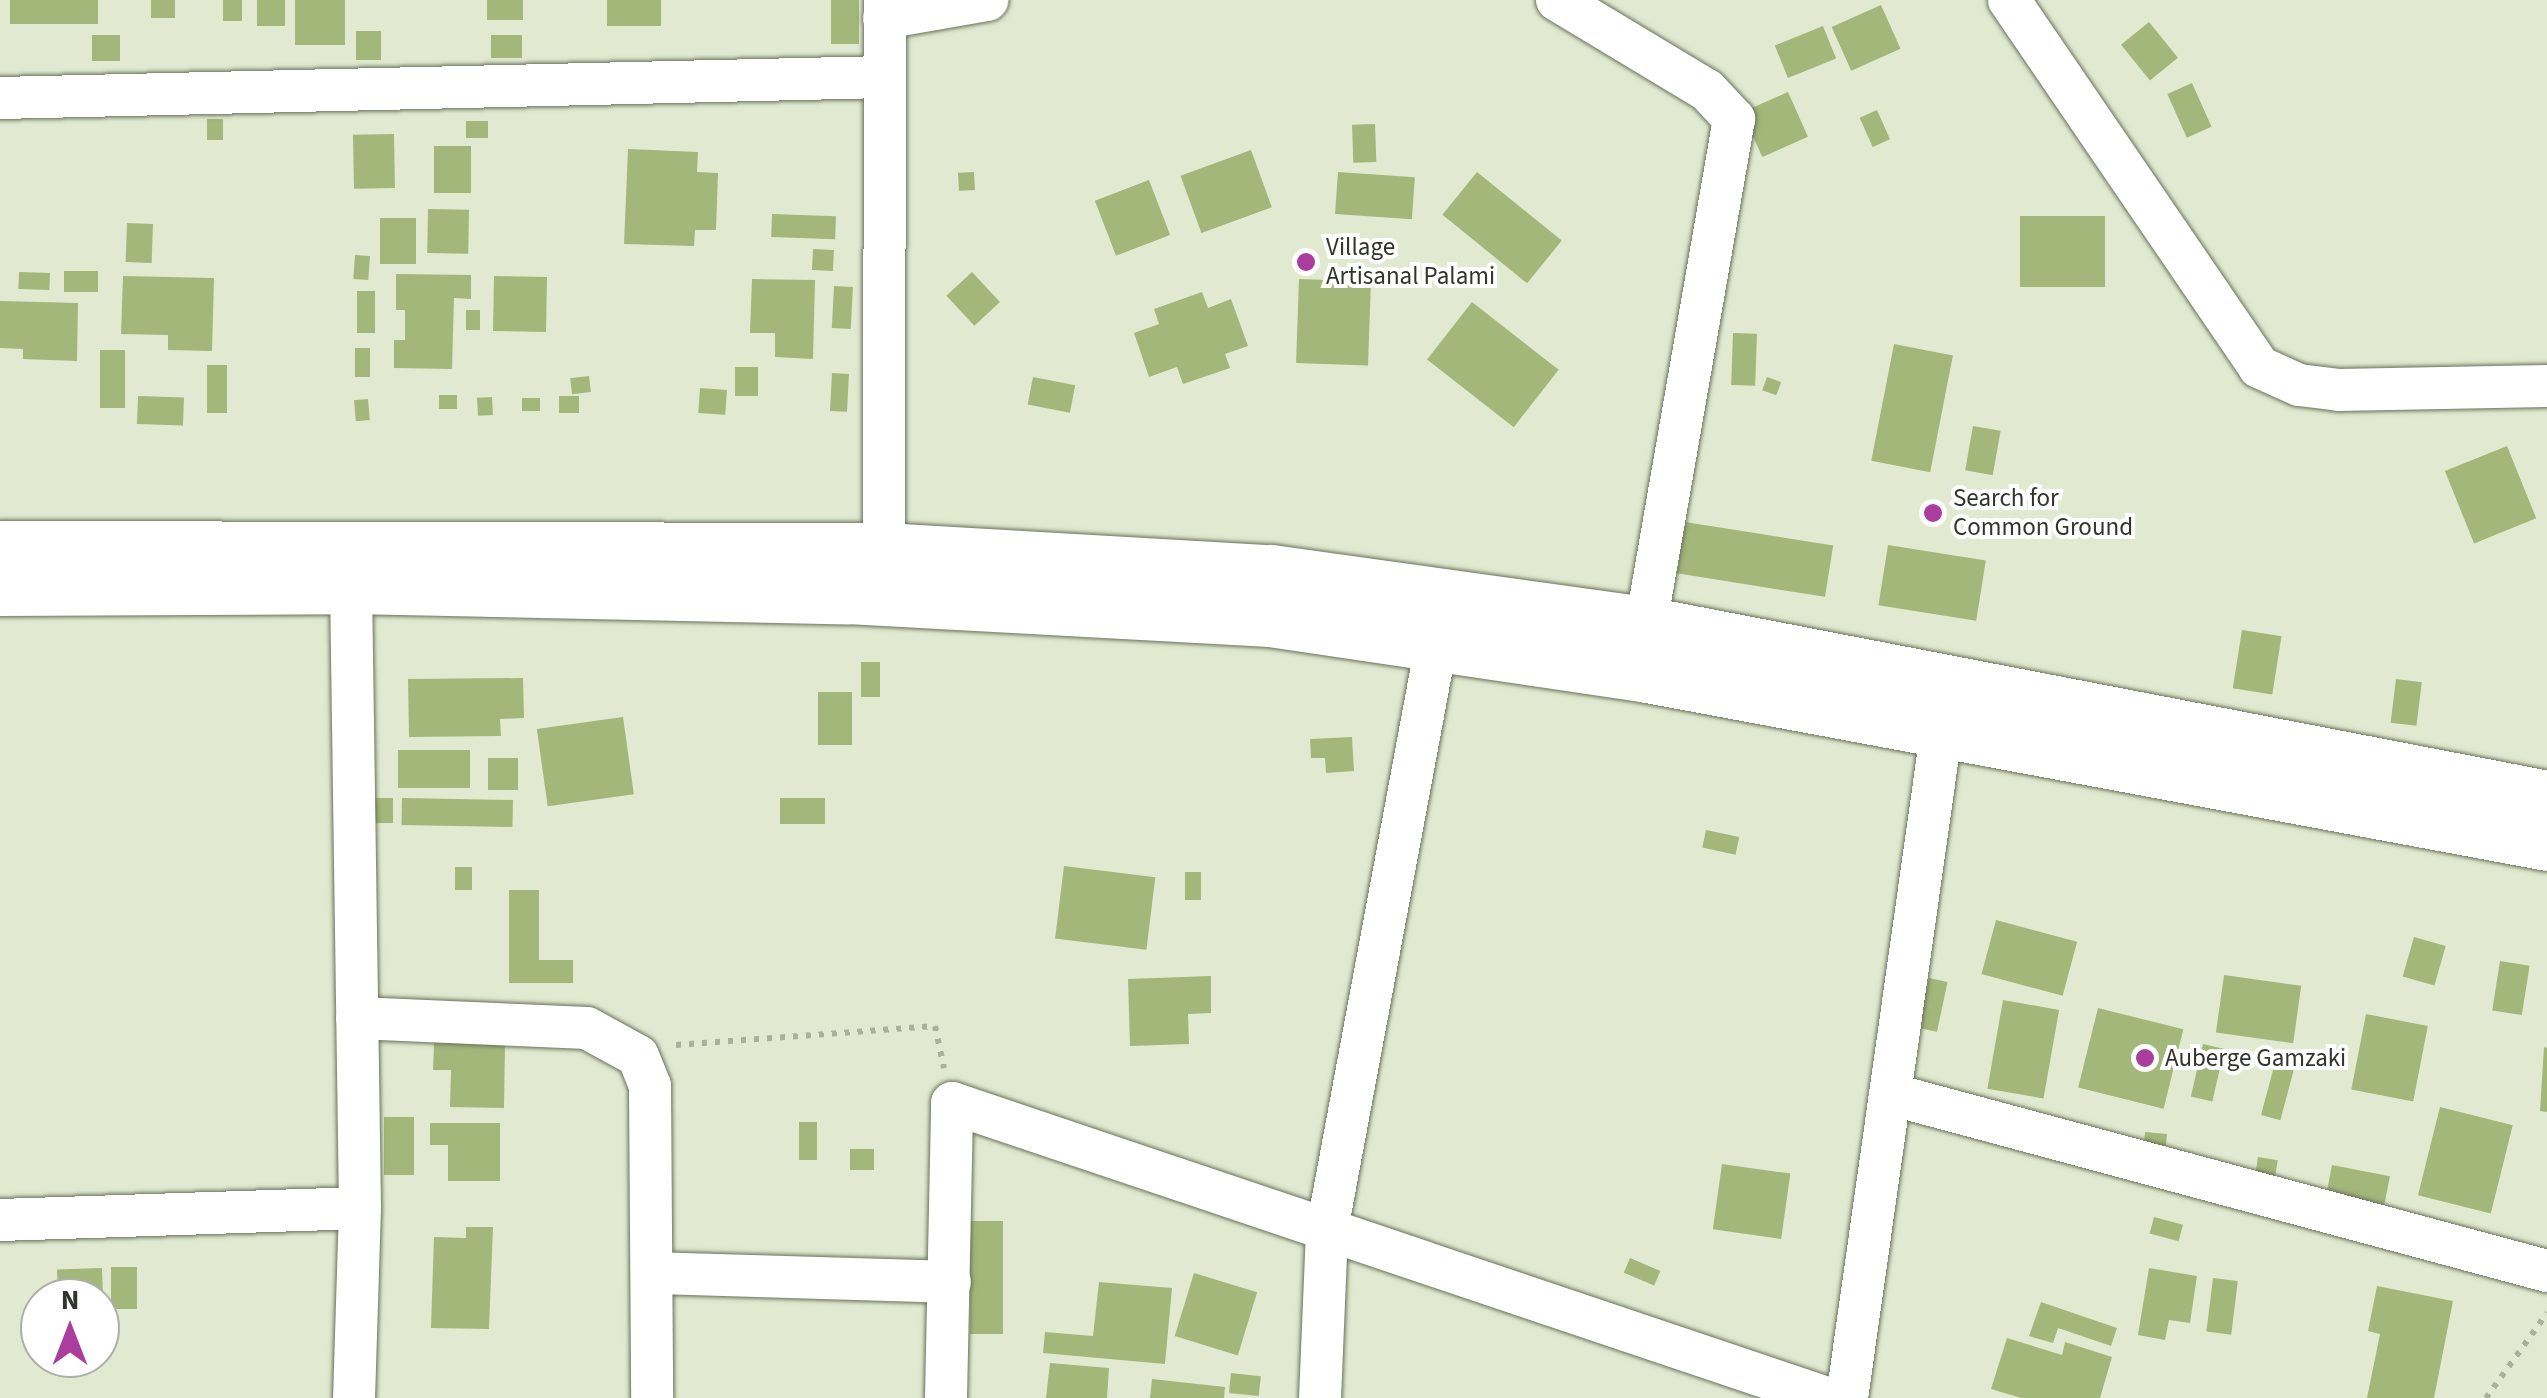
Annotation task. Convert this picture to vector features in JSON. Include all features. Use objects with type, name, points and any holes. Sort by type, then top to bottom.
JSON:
[{"type":"highway","points":[[0,548],[884,550],[1271,572],[1646,624],[1949,679],[2547,798]]},
{"type":"highway","points":[[0,588],[351,586],[1056,605],[1270,618],[1437,640],[2547,842]]},
{"type":"street","points":[[884,550],[890,325],[882,77],[885,9],[986,0]]},
{"type":"street","points":[[1557,0],[1707,90],[1734,119],[1646,624]]},
{"type":"street","points":[[2009,0],[2259,367],[2299,385],[2338,390],[2547,386]]},
{"type":"street","points":[[0,98],[882,77]]},
{"type":"street","points":[[351,586],[360,1208],[354,1398]]},
{"type":"street","points":[[1320,1398],[1327,1230],[1437,640]]},
{"type":"street","points":[[1847,1398],[1949,679]]},
{"type":"street","points":[[357,1018],[587,1028],[630,1048],[650,1086],[652,1398]]},
{"type":"street","points":[[1890,1094],[2547,1271]]},
{"type":"street","points":[[946,1398],[952,1104],[1827,1398]]},
{"type":"street","points":[[0,1220],[360,1208]]},
{"type":"street","points":[[654,1273],[950,1282]]},
{"type":"path","points":[[630,1048],[935,1026]]},
{"type":"path","points":[[2486,1398],[2547,1312]]},
{"type":"building","points":[[10,0],[98,0],[98,24],[10,24]]},
{"type":"building","points":[[151,0],[175,0],[175,18],[151,18]]},
{"type":"building","points":[[223,0],[242,0],[242,21],[223,21]]},
{"type":"building","points":[[257,0],[285,0],[285,26],[257,26]]},
{"type":"building","points":[[295,0],[345,0],[345,45],[295,45]]},
{"type":"building","points":[[487,0],[523,0],[523,20],[487,20]]},
{"type":"building","points":[[607,0],[661,0],[661,26],[607,26]]},
{"type":"building","points":[[831,0],[859,0],[859,44],[831,44]]},
{"type":"building","points":[[1881,5],[1901,49],[1851,71],[1832,27]]},
{"type":"building","points":[[2149,22],[2178,58],[2150,80],[2121,45]]},
{"type":"building","points":[[1823,26],[1836,58],[1788,78],[1775,45]]},
{"type":"building","points":[[356,31],[381,31],[381,60],[356,60]]},
{"type":"building","points":[[92,35],[120,35],[120,61],[92,61]]},
{"type":"building","points":[[491,35],[522,35],[522,58],[491,58]]},
{"type":"building","points":[[2192,83],[2212,127],[2187,138],[2167,94]]},
{"type":"building","points":[[1788,92],[1808,137],[1762,157],[1742,112]]},
{"type":"building","points":[[1877,110],[1890,139],[1873,147],[1860,118]]},
{"type":"building","points":[[207,119],[223,119],[223,140],[207,140]]},
{"type":"building","points":[[466,121],[488,121],[488,138],[466,138]]},
{"type":"building","points":[[1375,124],[1376,162],[1353,163],[1352,125]]},
{"type":"building","points":[[394,134],[395,188],[354,189],[353,135]]},
{"type":"building","points":[[434,146],[471,146],[471,193],[434,193]]},
{"type":"building","points":[[628,149],[698,152],[697,172],[718,173],[716,230],[695,230],[694,246],[624,244]]},
{"type":"building","points":[[1251,150],[1272,207],[1201,233],[1181,176]]},
{"type":"building","points":[[974,172],[975,190],[959,191],[958,173]]},
{"type":"building","points":[[1338,172],[1415,177],[1412,219],[1335,214]]},
{"type":"building","points":[[1477,172],[1562,241],[1527,283],[1442,215]]},
{"type":"building","points":[[1149,180],[1170,235],[1116,256],[1095,201]]},
{"type":"building","points":[[428,209],[469,210],[468,254],[427,253]]},
{"type":"building","points":[[772,214],[836,216],[835,239],[771,237]]},
{"type":"building","points":[[2020,216],[2105,216],[2105,287],[2020,287]]},
{"type":"building","points":[[380,218],[416,218],[416,264],[380,264]]},
{"type":"building","points":[[127,223],[153,224],[152,263],[126,262]]},
{"type":"building","points":[[813,249],[834,250],[833,271],[812,270]]},
{"type":"building","points":[[355,255],[370,256],[368,280],[353,279]]},
{"type":"building","points":[[64,271],[98,271],[98,292],[64,292]]},
{"type":"building","points":[[19,272],[50,273],[49,290],[18,289]]},
{"type":"building","points":[[972,272],[1000,302],[974,326],[946,296]]},
{"type":"building","points":[[396,274],[471,275],[471,299],[454,298],[452,369],[394,368],[394,340],[405,340],[405,310],[396,310]]},
{"type":"building","points":[[123,276],[214,278],[212,351],[168,350],[168,335],[121,334]]},
{"type":"building","points":[[494,276],[547,277],[546,332],[493,331]]},
{"type":"building","points":[[752,279],[815,280],[813,359],[775,357],[775,333],[750,333]]},
{"type":"building","points":[[1299,279],[1371,282],[1368,365],[1296,363]]},
{"type":"building","points":[[834,286],[853,287],[851,329],[832,328]]},
{"type":"building","points":[[357,291],[375,291],[375,333],[357,333]]},
{"type":"building","points":[[1202,292],[1208,308],[1231,299],[1248,346],[1225,354],[1230,368],[1183,384],[1177,367],[1149,377],[1134,333],[1159,324],[1154,309]]},
{"type":"building","points":[[0,301],[78,303],[77,361],[23,359],[23,349],[0,348]]},
{"type":"building","points":[[1472,302],[1559,370],[1514,427],[1427,360]]},
{"type":"building","points":[[466,310],[480,310],[480,330],[466,330]]},
{"type":"building","points":[[1733,333],[1757,334],[1755,386],[1731,385]]},
{"type":"building","points":[[1894,344],[1953,355],[1930,472],[1871,461]]},
{"type":"building","points":[[355,348],[370,348],[370,377],[355,377]]},
{"type":"building","points":[[100,350],[125,350],[125,408],[100,408]]},
{"type":"building","points":[[207,365],[227,365],[227,413],[207,413]]},
{"type":"building","points":[[735,367],[758,367],[758,396],[735,396]]},
{"type":"building","points":[[832,373],[849,374],[847,412],[830,411]]},
{"type":"building","points":[[589,376],[591,392],[572,394],[570,378]]},
{"type":"building","points":[[1033,377],[1075,385],[1070,413],[1028,404]]},
{"type":"building","points":[[1767,377],[1781,382],[1776,395],[1762,390]]},
{"type":"building","points":[[700,388],[727,390],[725,415],[698,413]]},
{"type":"building","points":[[439,395],[457,395],[457,409],[439,409]]},
{"type":"building","points":[[138,396],[184,398],[183,426],[137,424]]},
{"type":"building","points":[[559,396],[579,396],[579,413],[559,413]]},
{"type":"building","points":[[492,397],[493,415],[478,416],[477,398]]},
{"type":"building","points":[[522,398],[540,398],[540,411],[522,411]]},
{"type":"building","points":[[368,399],[370,420],[356,421],[354,400]]},
{"type":"building","points":[[1973,426],[2001,431],[1993,475],[1965,470]]},
{"type":"building","points":[[2507,446],[2536,518],[2474,543],[2445,471]]},
{"type":"building","points":[[1685,522],[1833,545],[1825,597],[1677,573]]},
{"type":"building","points":[[1888,545],[1986,560],[1976,621],[1878,605]]},
{"type":"building","points":[[2242,630],[2282,636],[2272,695],[2233,688]]},
{"type":"building","points":[[861,662],[880,662],[880,697],[861,697]]},
{"type":"building","points":[[523,678],[524,718],[500,719],[501,736],[409,737],[408,679]]},
{"type":"building","points":[[2396,679],[2422,682],[2416,726],[2391,723]]},
{"type":"building","points":[[818,692],[852,692],[852,745],[818,745]]},
{"type":"building","points":[[623,717],[634,794],[548,806],[537,729]]},
{"type":"building","points":[[1352,737],[1354,771],[1326,773],[1325,758],[1311,758],[1310,739]]},
{"type":"building","points":[[398,750],[470,750],[470,788],[398,788]]},
{"type":"building","points":[[488,758],[518,758],[518,790],[488,790]]},
{"type":"building","points":[[365,798],[393,798],[393,823],[365,823]]},
{"type":"building","points":[[402,798],[513,800],[513,827],[402,825]]},
{"type":"building","points":[[780,798],[825,798],[825,824],[780,824]]},
{"type":"building","points":[[1706,830],[1739,837],[1736,855],[1702,848]]},
{"type":"building","points":[[1064,866],[1155,877],[1146,950],[1055,938]]},
{"type":"building","points":[[455,867],[472,867],[472,890],[455,890]]},
{"type":"building","points":[[1185,872],[1201,872],[1201,900],[1185,900]]},
{"type":"building","points":[[509,890],[539,890],[539,960],[573,960],[573,983],[509,983]]},
{"type":"building","points":[[1996,920],[2077,942],[2063,996],[1982,974]]},
{"type":"building","points":[[2414,937],[2446,946],[2434,986],[2403,976]]},
{"type":"building","points":[[2500,961],[2530,966],[2522,1015],[2492,1010]]},
{"type":"building","points":[[2224,975],[2301,986],[2293,1043],[2216,1032]]},
{"type":"building","points":[[1211,976],[1211,1013],[1188,1014],[1189,1044],[1130,1046],[1128,979]]},
{"type":"building","points":[[1929,978],[1948,982],[1937,1032],[1918,1028]]},
{"type":"building","points":[[2003,1000],[2059,1010],[2044,1099],[1987,1089]]},
{"type":"building","points":[[2098,1008],[2183,1029],[2164,1109],[2078,1088]]},
{"type":"building","points":[[2366,1014],[2428,1026],[2413,1102],[2351,1090]]},
{"type":"building","points":[[434,1043],[505,1044],[504,1108],[450,1107],[451,1070],[433,1070]]},
{"type":"building","points":[[2203,1044],[2224,1049],[2212,1102],[2191,1097]]},
{"type":"building","points":[[2544,1047],[2547,1048],[2547,1112],[2540,1111]]},
{"type":"building","points":[[2276,1059],[2295,1064],[2280,1120],[2261,1115]]},
{"type":"building","points":[[2440,1107],[2513,1125],[2491,1213],[2418,1195]]},
{"type":"building","points":[[384,1117],[414,1117],[414,1175],[384,1175]]},
{"type":"building","points":[[799,1122],[817,1122],[817,1160],[799,1160]]},
{"type":"building","points":[[430,1123],[500,1123],[500,1181],[448,1181],[448,1145],[430,1145]]},
{"type":"building","points":[[2145,1132],[2167,1134],[2165,1153],[2143,1151]]},
{"type":"building","points":[[850,1149],[874,1149],[874,1170],[850,1170]]},
{"type":"building","points":[[2258,1157],[2278,1160],[2274,1184],[2254,1181]]},
{"type":"building","points":[[1722,1164],[1790,1174],[1781,1239],[1713,1229]]},
{"type":"building","points":[[2332,1165],[2390,1176],[2383,1212],[2325,1200]]},
{"type":"building","points":[[2154,1217],[2183,1225],[2179,1241],[2150,1233]]},
{"type":"building","points":[[970,1221],[1003,1221],[1003,1334],[970,1334]]},
{"type":"building","points":[[466,1227],[493,1227],[489,1329],[431,1328],[434,1237],[466,1238]]},
{"type":"building","points":[[1630,1258],[1660,1271],[1654,1286],[1624,1273]]},
{"type":"building","points":[[111,1267],[137,1267],[137,1309],[120,1309],[120,1278],[111,1278]]},
{"type":"building","points":[[102,1268],[102,1278],[57,1278],[57,1270]]},
{"type":"building","points":[[2149,1268],[2197,1276],[2190,1323],[2169,1320],[2165,1340],[2138,1335]]},
{"type":"building","points":[[1194,1273],[1257,1292],[1238,1355],[1175,1336]]},
{"type":"building","points":[[2213,1278],[2238,1281],[2231,1335],[2206,1332]]},
{"type":"building","points":[[1099,1282],[1172,1288],[1165,1364],[1043,1353],[1045,1332],[1093,1336]]},
{"type":"building","points":[[2377,1286],[2453,1301],[2434,1398],[2367,1398],[2380,1334],[2368,1331]]},
{"type":"building","points":[[2041,1302],[2117,1328],[2111,1346],[2058,1328],[2053,1343],[2029,1336]]},
{"type":"building","points":[[2007,1338],[2062,1355],[2065,1342],[2112,1357],[2100,1398],[2021,1398],[1991,1389]]},
{"type":"building","points":[[1050,1363],[1109,1368],[1107,1398],[1046,1398]]},
{"type":"building","points":[[1231,1373],[1261,1376],[1259,1396],[1229,1393]]},
{"type":"building","points":[[1152,1379],[1225,1387],[1224,1398],[1150,1398]]},
{"type":"place","name":"Village Artisanal Palami","points":[[1306,262]]},
{"type":"place","name":"Search for Common Ground","points":[[1933,513]]},
{"type":"place","name":"Auberge Gamzaki","points":[[2145,1058]]}]
